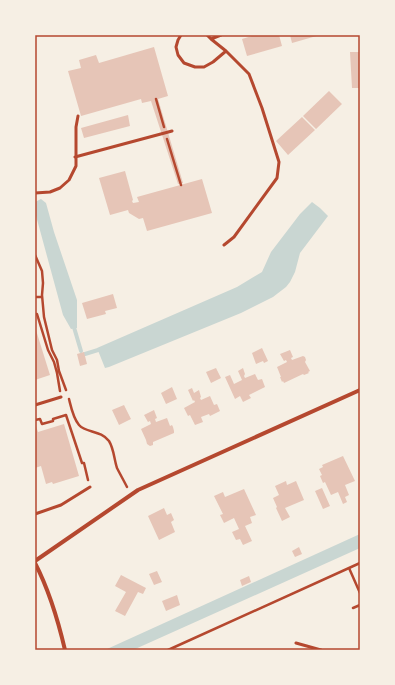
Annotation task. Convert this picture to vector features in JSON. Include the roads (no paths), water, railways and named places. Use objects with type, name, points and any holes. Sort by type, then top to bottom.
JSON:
[{"type":"street","points":[[65,650],[57,621],[35,562],[138,490],[360,390]]},
{"type":"lane","points":[[181,35],[176,47],[178,55],[184,63],[195,67],[204,67],[213,62],[226,51]]},
{"type":"lane","points":[[207,35],[226,51],[249,74],[262,108],[278,162],[277,178],[234,237],[224,245]]},
{"type":"lane","points":[[211,39],[221,35]]},
{"type":"lane","points":[[35,193],[50,192],[60,188],[69,180],[76,166],[76,127],[78,116]]},
{"type":"lane","points":[[75,157],[172,131]]},
{"type":"lane","points":[[35,405],[61,397]]},
{"type":"lane","points":[[35,514],[62,505],[90,487]]},
{"type":"lane","points":[[296,643],[322,650]]},
{"type":"waterway","points":[[73,324],[81,351]]},
{"type":"waterway","points":[[85,354],[98,350]]}]
